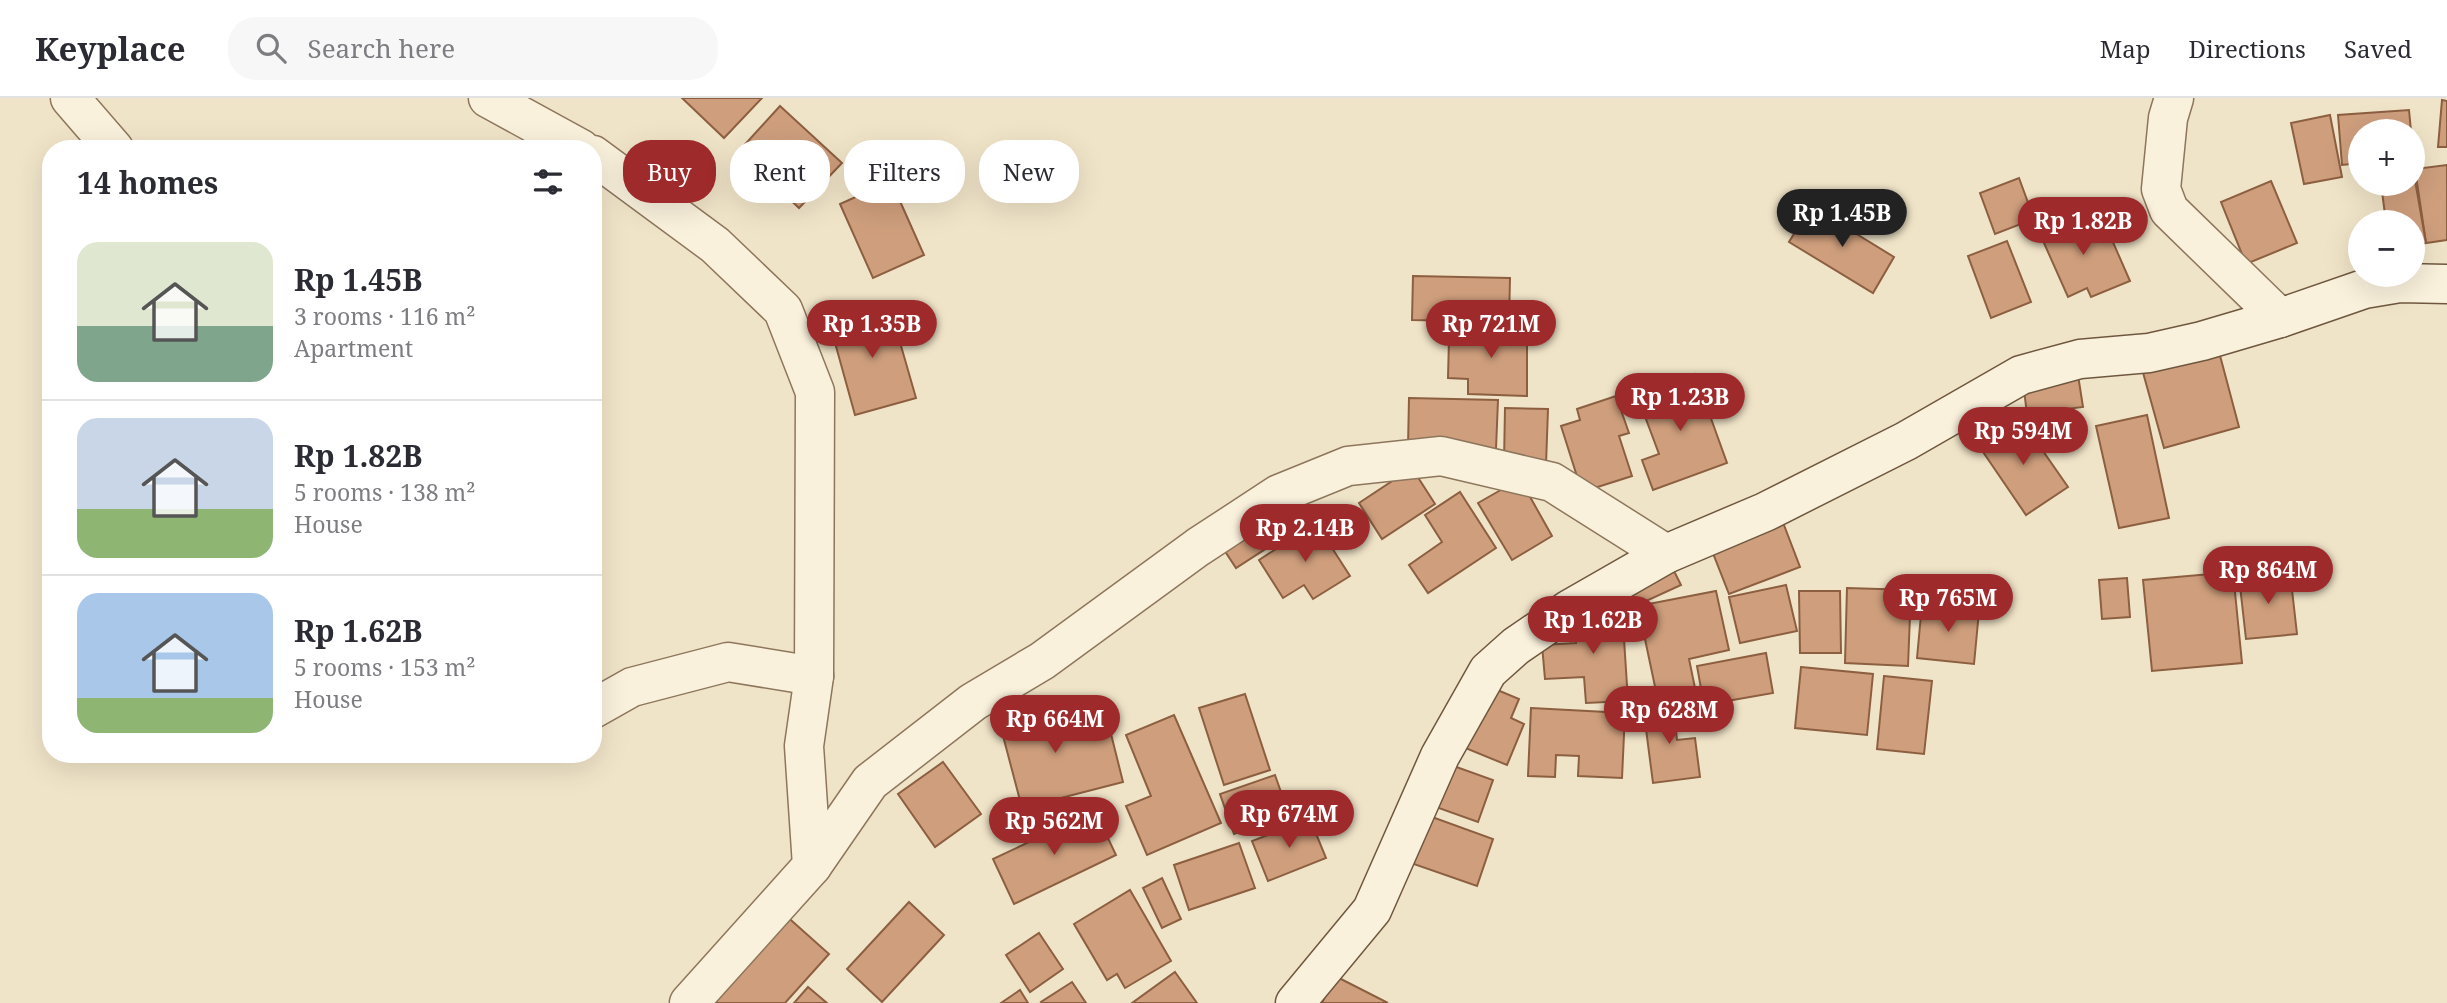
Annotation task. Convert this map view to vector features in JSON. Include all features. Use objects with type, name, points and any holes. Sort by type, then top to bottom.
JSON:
[{"type":"street","points":[[70,98],[106,140]]},
{"type":"street","points":[[488,98],[565,140]]},
{"type":"street","points":[[2174,98],[2168,118],[2161,189],[2169,210],[2280,318]]},
{"type":"street","points":[[602,162],[716,245],[783,310],[815,392],[814,676],[804,746],[812,866]]},
{"type":"street","points":[[1295,1003],[1372,910],[1440,756],[1488,671],[1516,646],[1570,609],[1666,554],[1765,512],[1906,442],[2021,375],[2080,359],[2149,353],[2280,318],[2364,289],[2400,283],[2447,284]]},
{"type":"street","points":[[689,1003],[812,866],[870,782],[973,702],[1042,661],[1198,547],[1279,494],[1348,466],[1441,456],[1552,482],[1666,554]]},
{"type":"street","points":[[602,704],[632,687],[728,662],[814,676]]},
{"type":"building","points":[[682,98],[762,98],[724,138]]},
{"type":"building","points":[[2442,100],[2447,101],[2447,147],[2438,147]]},
{"type":"building","points":[[780,106],[817,140],[749,140]]},
{"type":"building","points":[[2409,110],[2410,119],[2348,119],[2348,164],[2342,165],[2338,115]]},
{"type":"building","points":[[2330,115],[2342,177],[2304,184],[2291,123]]},
{"type":"building","points":[[830,152],[842,163],[830,176]]},
{"type":"building","points":[[2447,165],[2447,240],[2426,243],[2425,210],[2421,210],[2419,196],[2425,196],[2425,168]]},
{"type":"building","points":[[2019,178],[2034,219],[1995,234],[1980,193]]},
{"type":"building","points":[[2271,181],[2297,243],[2246,264],[2221,202]]},
{"type":"building","points":[[2383,196],[2418,196],[2420,210],[2384,210]]},
{"type":"building","points":[[901,203],[924,255],[873,278],[840,204]]},
{"type":"building","points":[[1811,206],[1894,257],[1873,293],[1789,242]]},
{"type":"building","points":[[2064,212],[2076,237],[2105,224],[2130,281],[2091,297],[2087,288],[2068,297],[2036,225]]},
{"type":"building","points":[[2007,241],[2031,302],[1991,318],[1968,256]]},
{"type":"building","points":[[1413,276],[1510,278],[1509,322],[1412,320]]},
{"type":"building","points":[[889,304],[916,398],[855,415],[829,321]]},
{"type":"building","points":[[1467,324],[1527,325],[1527,396],[1468,394],[1468,379],[1448,378],[1449,339],[1467,340]]},
{"type":"building","points":[[2218,348],[2239,427],[2164,448],[2142,369]]},
{"type":"building","points":[[1695,374],[1727,463],[1653,490],[1642,460],[1659,454],[1637,395]]},
{"type":"building","points":[[2078,375],[2083,407],[2027,414],[2023,382]]},
{"type":"building","points":[[1616,396],[1629,433],[1619,436],[1632,476],[1582,492],[1561,426],[1580,420],[1577,409]]},
{"type":"building","points":[[1409,398],[1498,400],[1496,449],[1408,447]]},
{"type":"building","points":[[1505,408],[1548,409],[1546,465],[1504,463]]},
{"type":"building","points":[[2147,415],[2169,518],[2119,528],[2096,426]]},
{"type":"building","points":[[2020,418],[2068,487],[2026,515],[1979,446]]},
{"type":"building","points":[[1412,468],[1435,504],[1382,539],[1359,503]]},
{"type":"building","points":[[1520,479],[1552,536],[1512,560],[1478,503]]},
{"type":"building","points":[[1460,492],[1496,548],[1428,593],[1409,565],[1442,542],[1425,515]]},
{"type":"building","points":[[1268,506],[1287,535],[1236,568],[1217,539]]},
{"type":"building","points":[[1779,512],[1800,567],[1729,594],[1707,538]]},
{"type":"building","points":[[1316,523],[1350,576],[1313,599],[1304,585],[1283,598],[1259,560]]},
{"type":"building","points":[[1668,559],[1681,585],[1631,608],[1619,581]]},
{"type":"building","points":[[2233,572],[2242,663],[2152,671],[2143,580]]},
{"type":"building","points":[[2290,572],[2297,634],[2246,639],[2239,577]]},
{"type":"building","points":[[2127,578],[2130,617],[2102,619],[2099,580]]},
{"type":"building","points":[[1786,585],[1797,631],[1740,643],[1729,597]]},
{"type":"building","points":[[1847,588],[1911,590],[1908,666],[1845,663]]},
{"type":"building","points":[[1716,591],[1729,650],[1689,659],[1695,688],[1657,696],[1638,606]]},
{"type":"building","points":[[1799,591],[1840,591],[1841,653],[1800,653]]},
{"type":"building","points":[[1922,604],[1979,611],[1974,664],[1917,658]]},
{"type":"building","points":[[1622,608],[1628,701],[1586,703],[1584,677],[1545,679],[1542,645],[1576,643],[1574,611]]},
{"type":"building","points":[[1766,653],[1773,693],[1704,705],[1697,666]]},
{"type":"building","points":[[1801,667],[1873,674],[1867,735],[1795,728]]},
{"type":"building","points":[[1884,676],[1932,681],[1924,754],[1877,749]]},
{"type":"building","points":[[1483,684],[1519,699],[1511,718],[1524,724],[1507,765],[1458,745]]},
{"type":"building","points":[[1245,694],[1270,770],[1224,785],[1199,708]]},
{"type":"building","points":[[1058,697],[1069,740],[1110,730],[1123,782],[1022,808],[997,713]]},
{"type":"building","points":[[1673,702],[1677,740],[1695,738],[1700,777],[1653,783],[1643,706]]},
{"type":"building","points":[[1531,708],[1625,713],[1622,778],[1578,776],[1579,756],[1556,755],[1555,777],[1528,776]]},
{"type":"building","points":[[1174,715],[1221,823],[1147,855],[1126,806],[1151,796],[1126,735]]},
{"type":"building","points":[[943,762],[981,814],[935,847],[898,794]]},
{"type":"building","points":[[1448,764],[1493,780],[1478,822],[1433,806]]},
{"type":"building","points":[[1275,775],[1289,815],[1234,834],[1220,794]]},
{"type":"building","points":[[1095,811],[1116,855],[1014,904],[993,859]]},
{"type":"building","points":[[1421,813],[1493,839],[1477,886],[1405,861]]},
{"type":"building","points":[[1310,819],[1326,858],[1268,881],[1252,841]]},
{"type":"building","points":[[1239,843],[1255,888],[1189,910],[1174,865]]},
{"type":"building","points":[[1162,878],[1181,919],[1162,928],[1143,888]]},
{"type":"building","points":[[1130,890],[1171,961],[1125,988],[1117,974],[1107,980],[1074,924]]},
{"type":"building","points":[[909,902],[944,935],[882,1002],[847,969]]},
{"type":"building","points":[[783,913],[829,954],[785,1003],[703,1003]]},
{"type":"building","points":[[1039,933],[1063,969],[1030,992],[1006,955]]},
{"type":"building","points":[[1175,972],[1197,1003],[1132,1003]]},
{"type":"building","points":[[1335,976],[1388,1003],[1322,1003]]},
{"type":"building","points":[[1072,982],[1086,1003],[1041,1002]]},
{"type":"building","points":[[808,987],[827,1003],[794,1003]]},
{"type":"building","points":[[1020,990],[1028,1003],[1001,1003]]}]
